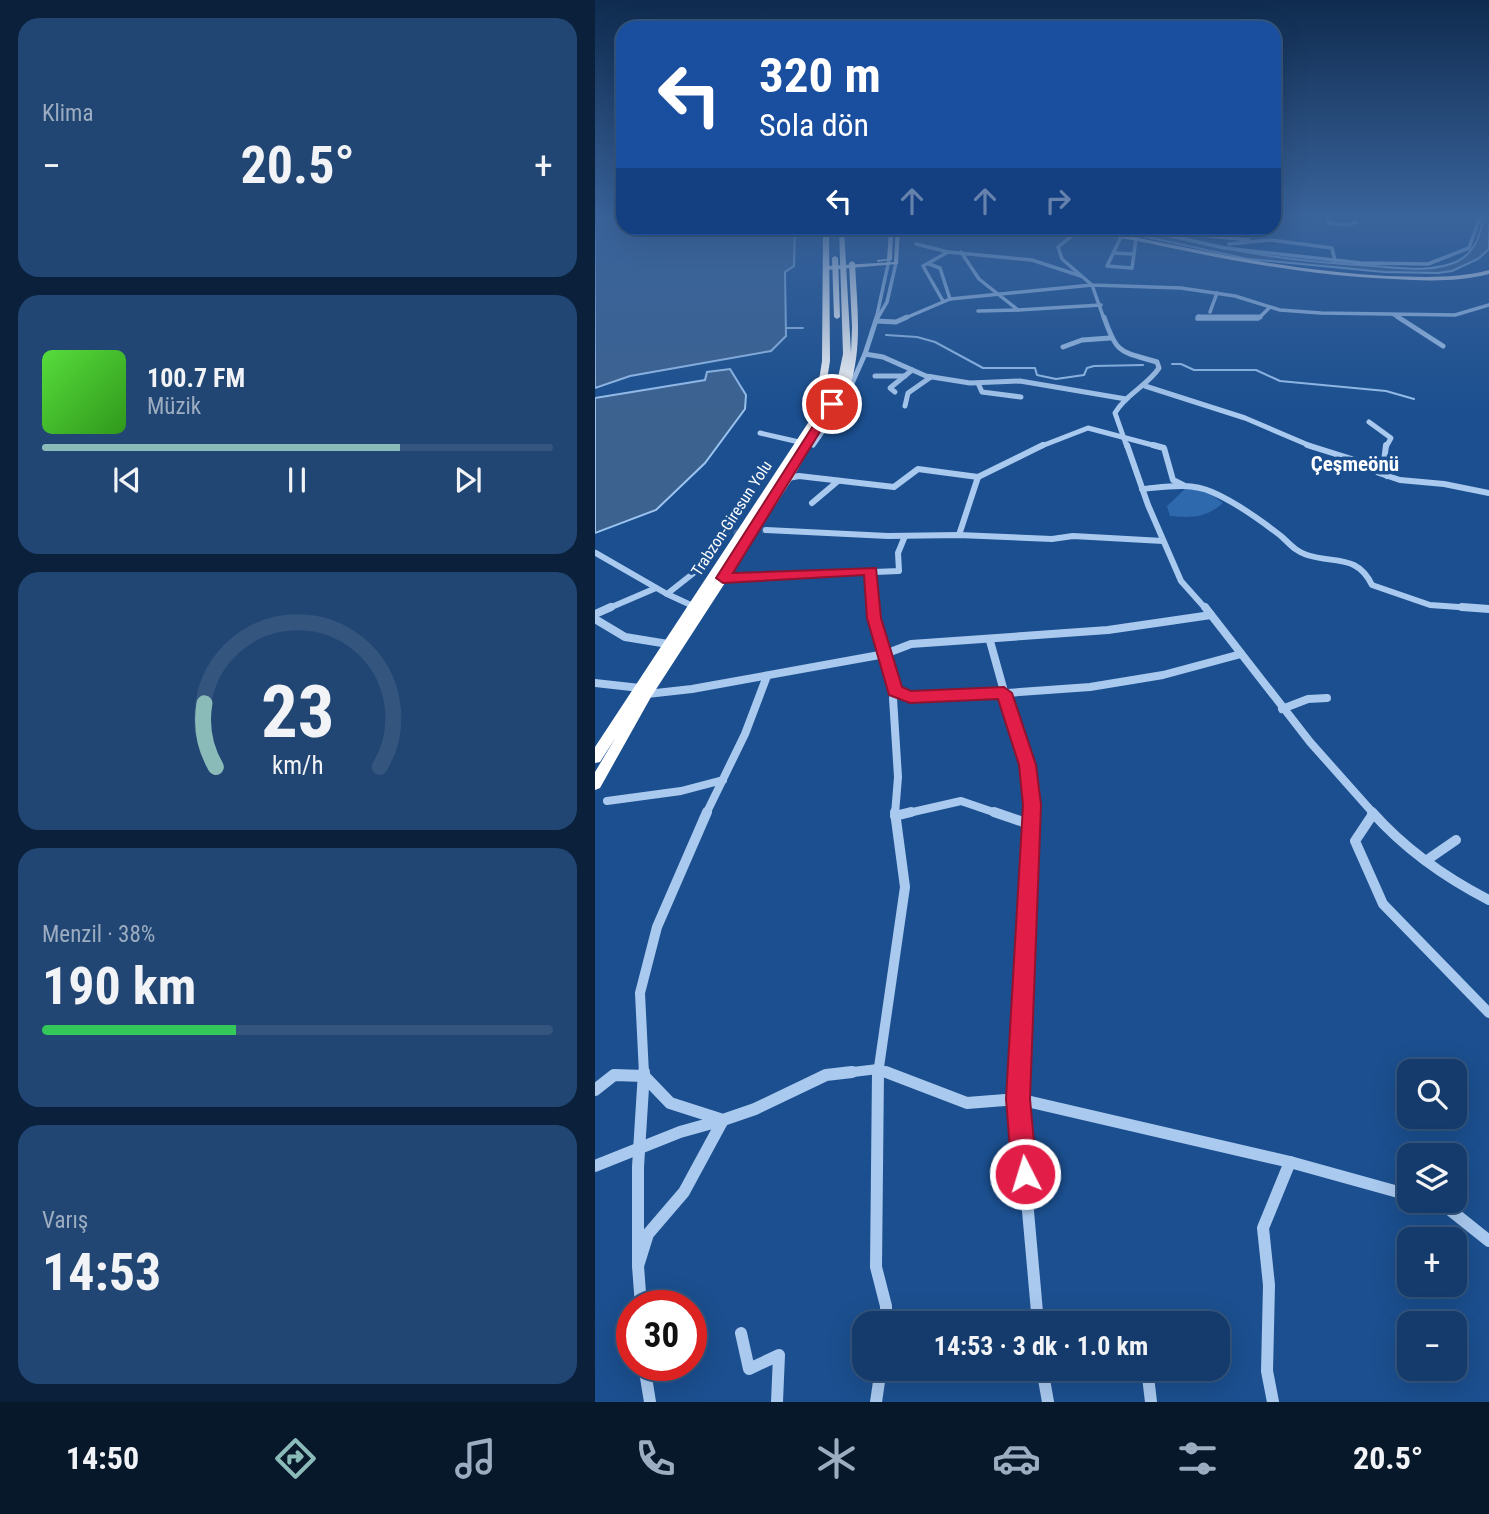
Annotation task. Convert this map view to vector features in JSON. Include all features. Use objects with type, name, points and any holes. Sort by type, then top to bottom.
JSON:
[{"type":"highway","points":[[818,414],[825,361],[826,282]]},
{"type":"highway","name":"Trabzon-Giresun Yolu","points":[[595,784],[668,644],[818,414],[832,386],[839,355],[840,282]]},
{"type":"highway","name":"Trabzon-Giresun Yolu","points":[[595,758],[723,578],[788,478],[840,387],[847,354],[840,282]]},
{"type":"highway","points":[[788,478],[843,397],[853,370],[857,340],[853,282]]},
{"type":"street","points":[[813,444],[845,399],[865,354],[877,319],[885,282]]},
{"type":"street","points":[[877,319],[887,302],[892,282]]},
{"type":"street","points":[[931,282],[943,301]]},
{"type":"street","points":[[945,282],[950,299]]},
{"type":"street","points":[[984,282],[1018,310]]},
{"type":"street","points":[[1089,282],[1101,305],[1104,324],[1110,338],[1120,351],[1157,362],[1159,368],[1145,386],[1126,399],[1115,413],[1142,489],[1181,580],[1282,709],[1387,829],[1456,883],[1489,900]]},
{"type":"street","points":[[877,319],[896,322],[950,299],[1092,285],[1181,288],[1217,293],[1297,312],[1455,315],[1489,305]]},
{"type":"street","points":[[1210,312],[1217,293]]},
{"type":"street","points":[[978,311],[1101,305]]},
{"type":"street","points":[[1199,316],[1197,319],[1258,319],[1270,307]]},
{"type":"street","points":[[1394,315],[1443,345]]},
{"type":"street","points":[[1063,347],[1082,340],[1110,338]]},
{"type":"street","points":[[865,354],[883,357],[931,377],[978,383],[1020,382],[1126,399]]},
{"type":"street","points":[[895,392],[890,388],[912,370]]},
{"type":"street","points":[[875,376],[905,376]]},
{"type":"street","points":[[905,406],[908,393],[931,377]]},
{"type":"street","points":[[978,383],[982,392],[1021,397]]},
{"type":"street","points":[[1145,386],[1245,418],[1297,442],[1358,461],[1387,476],[1489,493]]},
{"type":"street","points":[[1369,422],[1391,438],[1386,445],[1383,470],[1387,476]]},
{"type":"street","points":[[788,478],[799,476],[894,487],[918,469],[978,477],[1023,453],[1088,428],[1164,448],[1173,480],[1211,491],[1282,537],[1292,548],[1307,555],[1351,562],[1365,571],[1372,585],[1430,606],[1489,609]]},
{"type":"street","points":[[760,433],[799,442]]},
{"type":"street","points":[[959,535],[978,477]]},
{"type":"street","points":[[812,503],[838,481]]},
{"type":"street","points":[[1142,489],[1183,485]]},
{"type":"street","points":[[765,530],[905,536],[1073,536],[1163,541]]},
{"type":"street","points":[[667,594],[700,568],[724,534]]},
{"type":"street","points":[[723,578],[899,571],[898,553],[905,536]]},
{"type":"street","points":[[596,553],[693,606]]},
{"type":"street","points":[[871,571],[874,618],[895,691],[893,698],[898,777],[895,816],[905,887],[878,1069],[876,1267],[885,1311]]},
{"type":"street","points":[[595,616],[656,588]]},
{"type":"street","points":[[595,683],[643,691],[767,676],[885,654],[911,644],[1108,630],[1211,615]]},
{"type":"street","points":[[595,616],[625,637],[668,644]]},
{"type":"street","points":[[990,640],[1027,765],[1032,805],[1018,1099],[1037,1311]]},
{"type":"street","points":[[895,691],[910,697],[1004,693],[1116,683],[1241,654]]},
{"type":"street","points":[[640,1290],[639,1148],[644,1076],[640,993],[657,927],[745,734],[767,676]]},
{"type":"street","points":[[1282,709],[1308,699],[1327,698]]},
{"type":"street","points":[[607,801],[681,791],[723,780]]},
{"type":"street","points":[[895,816],[961,801],[1031,825]]},
{"type":"street","points":[[1373,814],[1355,841],[1383,904],[1489,1013]]},
{"type":"street","points":[[1427,860],[1456,840]]},
{"type":"street","points":[[595,1166],[680,1132],[755,1109],[826,1075],[878,1069],[967,1103],[1018,1099],[1290,1161],[1397,1192]]},
{"type":"street","points":[[595,1090],[614,1075],[644,1076],[670,1103],[723,1120]]},
{"type":"street","points":[[638,1266],[648,1234],[684,1192],[723,1120]]},
{"type":"street","points":[[1273,1402],[1267,1371],[1269,1285],[1263,1228],[1290,1161]]},
{"type":"street","points":[[1454,1213],[1489,1241]]},
{"type":"street","points":[[741,1333],[749,1370],[779,1355],[777,1402]]},
{"type":"street","points":[[647,1381],[650,1402]]},
{"type":"street","points":[[876,1402],[879,1381]]},
{"type":"street","points":[[1044,1381],[1048,1402]]},
{"type":"street","points":[[1147,1381],[1151,1402]]},
{"type":"shaded area","points":[[595,282],[785,282],[786,336],[771,351],[630,376],[595,388]]},
{"type":"shaded area","points":[[730,369],[746,395],[745,409],[705,463],[656,510],[595,533],[595,398],[705,380],[707,372]]},
{"type":"shaded area","points":[[1186,488],[1209,493],[1223,503],[1211,512],[1198,516],[1170,516],[1167,506]]},
{"type":"waterway","points":[[786,328],[803,328]]},
{"type":"waterway","points":[[886,335],[917,337],[935,342],[983,368],[1035,368],[1037,375],[1056,379],[1084,375],[1087,368],[1094,366],[1143,365]]},
{"type":"waterway","points":[[1172,364],[1181,364],[1194,370],[1256,370],[1280,381],[1386,391],[1414,399]]},
{"type":"tunnel","points":[[724,534],[766,530]]},
{"type":"district","name":"Çeşmeönü","points":[[1355,464]]},
{"type":"route","points":[[832,404],[723,578],[871,571],[874,618],[895,691],[910,697],[1004,693],[1027,765],[1032,805],[1018,1099],[1025,1174]]}]
